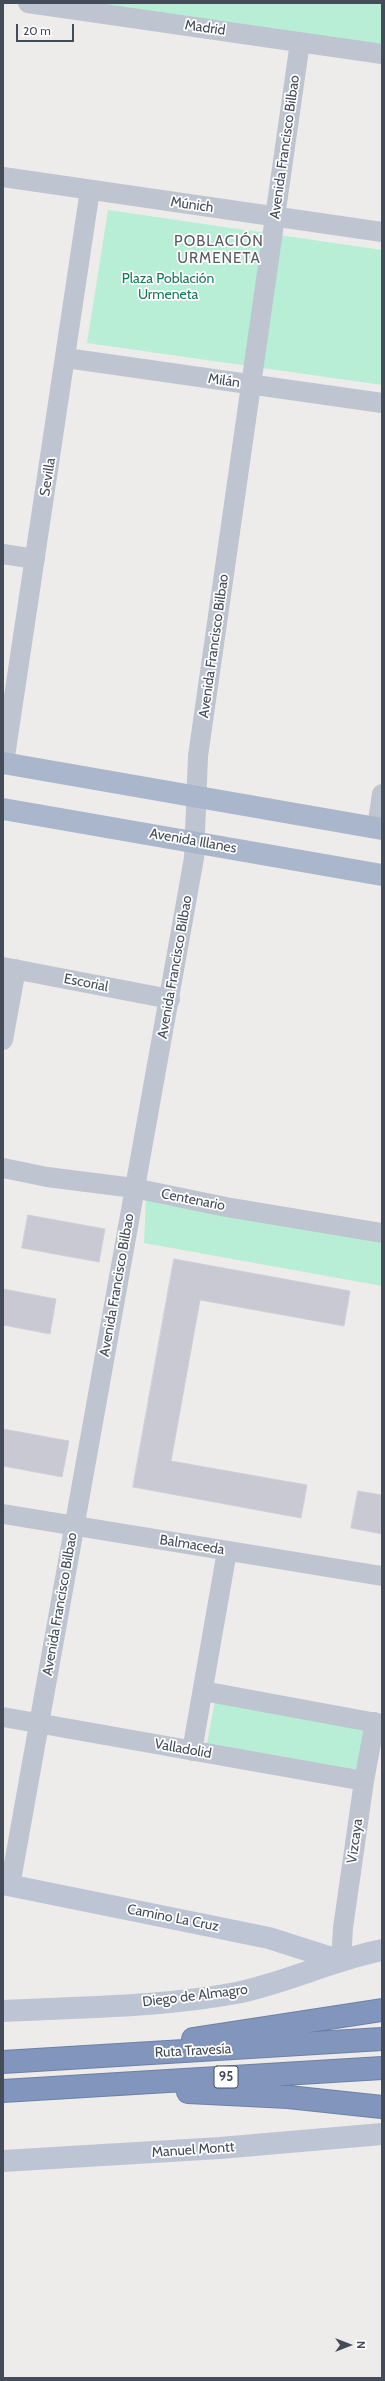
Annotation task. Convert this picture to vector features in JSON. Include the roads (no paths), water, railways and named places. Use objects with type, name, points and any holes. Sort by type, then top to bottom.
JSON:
[{"type":"highway","points":[[89,2057],[232,2032],[382,2010]]},
{"type":"highway","name":"Ruta Travesía","points":[[3,2062],[382,2040]]},
{"type":"highway","name":"Ruta Travesía","points":[[3,2091],[382,2068]]},
{"type":"highway","points":[[71,2087],[288,2097],[382,2107]]},
{"type":"main road","points":[[3,763],[380,828]]},
{"type":"main road","name":"Avenida Illanes","points":[[3,809],[382,874]]},
{"type":"main road","name":"Camino La Cruz","points":[[7,1885],[269,1938],[341,1961]]},
{"type":"main road","name":"Diego de Almagro","points":[[3,2011],[206,1998],[266,1986],[341,1961],[382,1950]]},
{"type":"main road","name":"Manuel Montt","points":[[3,2161],[220,2148],[382,2134]]},
{"type":"street","name":"Madrid","points":[[28,3],[382,54]]},
{"type":"street","name":"Avenida Francisco Bilbao","points":[[7,1885],[39,1724],[134,1188],[170,999],[195,841],[195,796],[198,756],[300,42]]},
{"type":"street","name":"Múnich","points":[[3,177],[382,232]]},
{"type":"street","name":"Sevilla","points":[[3,763],[66,358],[90,190]]},
{"type":"street","name":"Milán","points":[[66,358],[382,403]]},
{"type":"street","points":[[3,554],[35,559]]},
{"type":"street","points":[[380,828],[382,794]]},
{"type":"street","points":[[4,1029],[9,968]]},
{"type":"street","name":"Escorial","points":[[9,968],[170,999]]},
{"type":"street","name":"Centenario","points":[[3,1168],[47,1177],[134,1188],[226,1207],[382,1233]]},
{"type":"street","name":"Balmaceda","points":[[3,1514],[382,1576]]},
{"type":"street","points":[[192,1751],[227,1551]]},
{"type":"street","points":[[202,1691],[379,1723]]},
{"type":"street","name":"Valladolid","points":[[3,1717],[364,1781]]},
{"type":"street","name":"Vizcaya","points":[[341,1961],[343,1928],[364,1781],[379,1723]]},
{"type":"district","name":"POBLACIÓN URMENETA","points":[[219,250]]},
{"type":"park label","name":"Plaza Población Urmeneta","points":[[168,288]]}]
